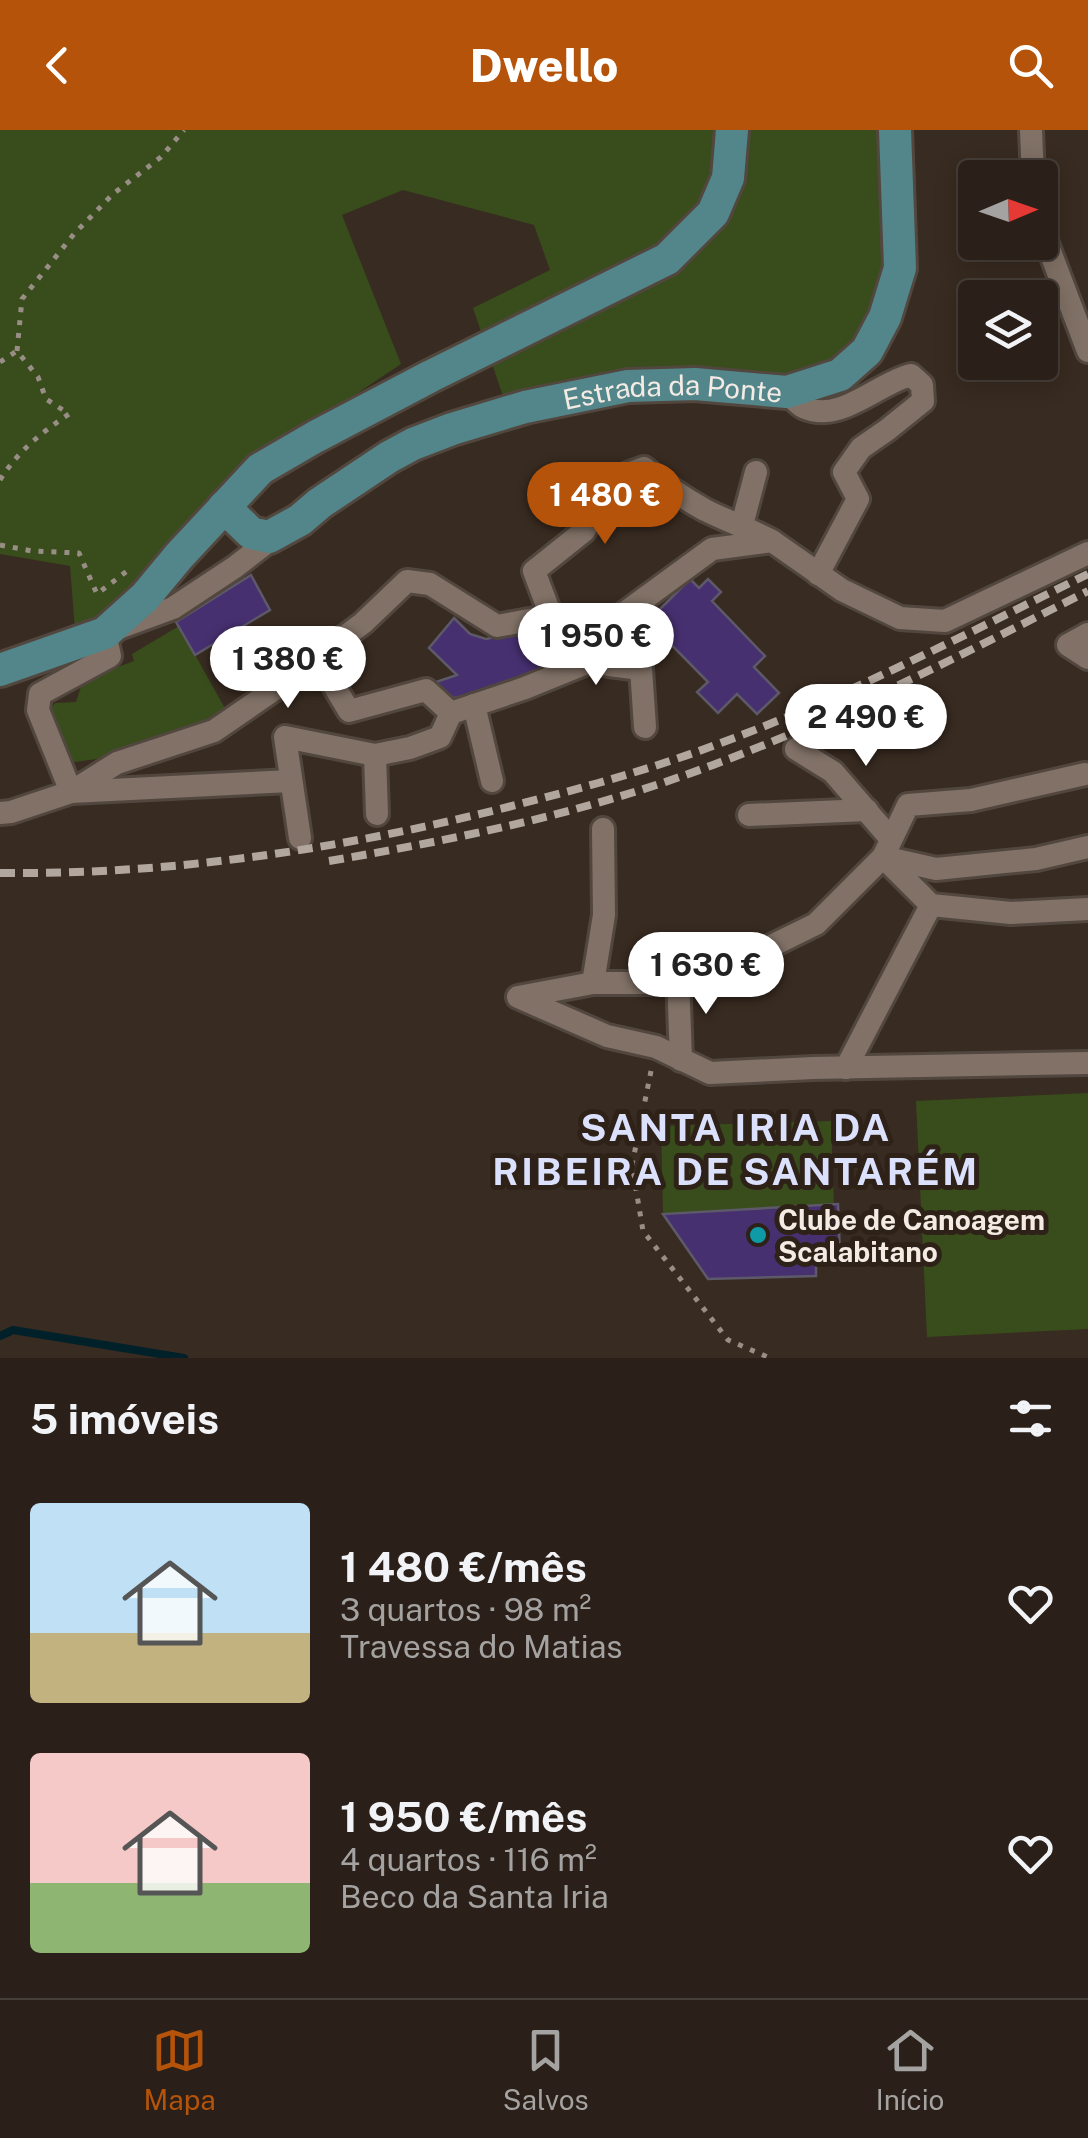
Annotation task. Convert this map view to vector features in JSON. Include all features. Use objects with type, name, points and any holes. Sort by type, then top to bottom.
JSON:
[{"type":"main road","points":[[0,670],[106,633],[145,597],[260,469],[448,368],[668,259],[713,213],[728,178],[732,130]]},
{"type":"main road","name":"Estrada da Ponte","points":[[279,533],[413,444],[525,407],[628,386],[695,384],[787,392],[840,374],[867,351],[885,317],[900,268],[896,130]]},
{"type":"main road","points":[[224,507],[251,533],[268,537],[279,533]]},
{"type":"street","points":[[1031,130],[1032,160]]},
{"type":"street","points":[[1053,260],[1086,345]]},
{"type":"street","points":[[787,392],[803,408],[821,410],[841,408],[860,400],[896,378],[911,375],[922,385],[922,401],[860,448],[844,472],[858,499],[818,574]]},
{"type":"street","points":[[550,616],[534,570],[584,531],[598,503],[592,486],[644,468],[708,512],[772,541],[842,590],[900,618],[945,620],[1088,553]]},
{"type":"street","points":[[742,525],[756,472]]},
{"type":"street","points":[[71,792],[38,710],[40,694],[110,656],[106,633],[173,608],[279,533]]},
{"type":"street","points":[[600,631],[712,550],[772,541]]},
{"type":"street","points":[[0,812],[71,792],[117,764],[214,731],[363,623],[407,581],[430,584],[497,626],[550,616],[600,631]]},
{"type":"street","points":[[600,631],[608,665],[641,669],[645,727]]},
{"type":"street","points":[[1078,639],[1088,658]]},
{"type":"street","points":[[300,838],[285,736],[375,755],[410,748],[440,736],[463,709],[606,655]]},
{"type":"street","points":[[317,657],[349,711],[426,690],[463,709],[492,780]]},
{"type":"street","points":[[796,749],[833,772],[867,810],[887,848],[931,905],[1011,913],[1088,909]]},
{"type":"street","points":[[375,755],[377,814]]},
{"type":"street","points":[[1087,771],[971,800],[908,805],[887,848],[816,924],[748,957],[652,984],[593,983],[518,998],[607,1036],[656,1048],[710,1074],[1088,1064]]},
{"type":"street","points":[[71,792],[291,781]]},
{"type":"street","points":[[749,816],[867,810]]},
{"type":"street","points":[[593,983],[604,915],[603,830]]},
{"type":"street","points":[[887,848],[936,869],[1036,859],[1088,847]]},
{"type":"street","points":[[846,1068],[931,905]]},
{"type":"street","points":[[678,976],[681,1060]]},
{"type":"path","points":[[0,480],[36,436],[69,414],[46,399],[38,377],[16,350],[22,298],[74,234],[113,194],[161,156],[184,130]]},
{"type":"path","points":[[0,362],[16,350]]},
{"type":"path","points":[[0,545],[79,553],[97,594],[137,562]]},
{"type":"path","points":[[656,1048],[632,1165],[643,1231],[728,1340],[770,1358]]},
{"type":"green space","points":[[0,130],[881,130],[884,267],[864,325],[845,348],[809,372],[505,402],[473,308],[550,270],[534,225],[403,190],[342,215],[401,364],[313,423],[121,609],[75,630],[70,566],[0,554]]},
{"type":"green space","points":[[179,626],[227,712],[214,722],[128,755],[66,763],[50,710],[55,703],[76,702],[83,680],[134,661],[132,654]]},
{"type":"green space","points":[[1088,1093],[1088,1329],[927,1337],[916,1101]]},
{"type":"green space","points":[[831,1121],[834,1205],[663,1214],[661,1126]]},
{"type":"building","points":[[251,575],[270,610],[195,655],[176,622]]},
{"type":"building","points":[[690,579],[699,588],[708,579],[721,592],[712,601],[765,656],[754,667],[779,693],[757,714],[737,694],[718,713],[697,692],[708,682],[648,621]]},
{"type":"building","points":[[454,618],[470,634],[486,639],[538,628],[579,633],[581,647],[572,660],[491,690],[440,701],[433,683],[457,675],[429,648]]},
{"type":"building","name":"Clube de Canoagem Scalabitano","points":[[838,1204],[840,1256],[816,1259],[816,1276],[708,1279],[663,1214]]},
{"type":"waterway","points":[[0,1336],[13,1330],[184,1358]]},
{"type":"railway","points":[[0,873],[192,864],[319,847],[446,822],[587,786],[766,726],[905,664],[1088,574]]},
{"type":"railway","points":[[329,861],[558,814],[719,763],[844,710],[1088,591]]},
{"type":"place","name":"Clube de Canoagem Scalabitano","points":[[758,1235]]},
{"type":"district","name":"SANTA IRIA DA RIBEIRA DE SANTARÉM","points":[[736,1149]]}]
